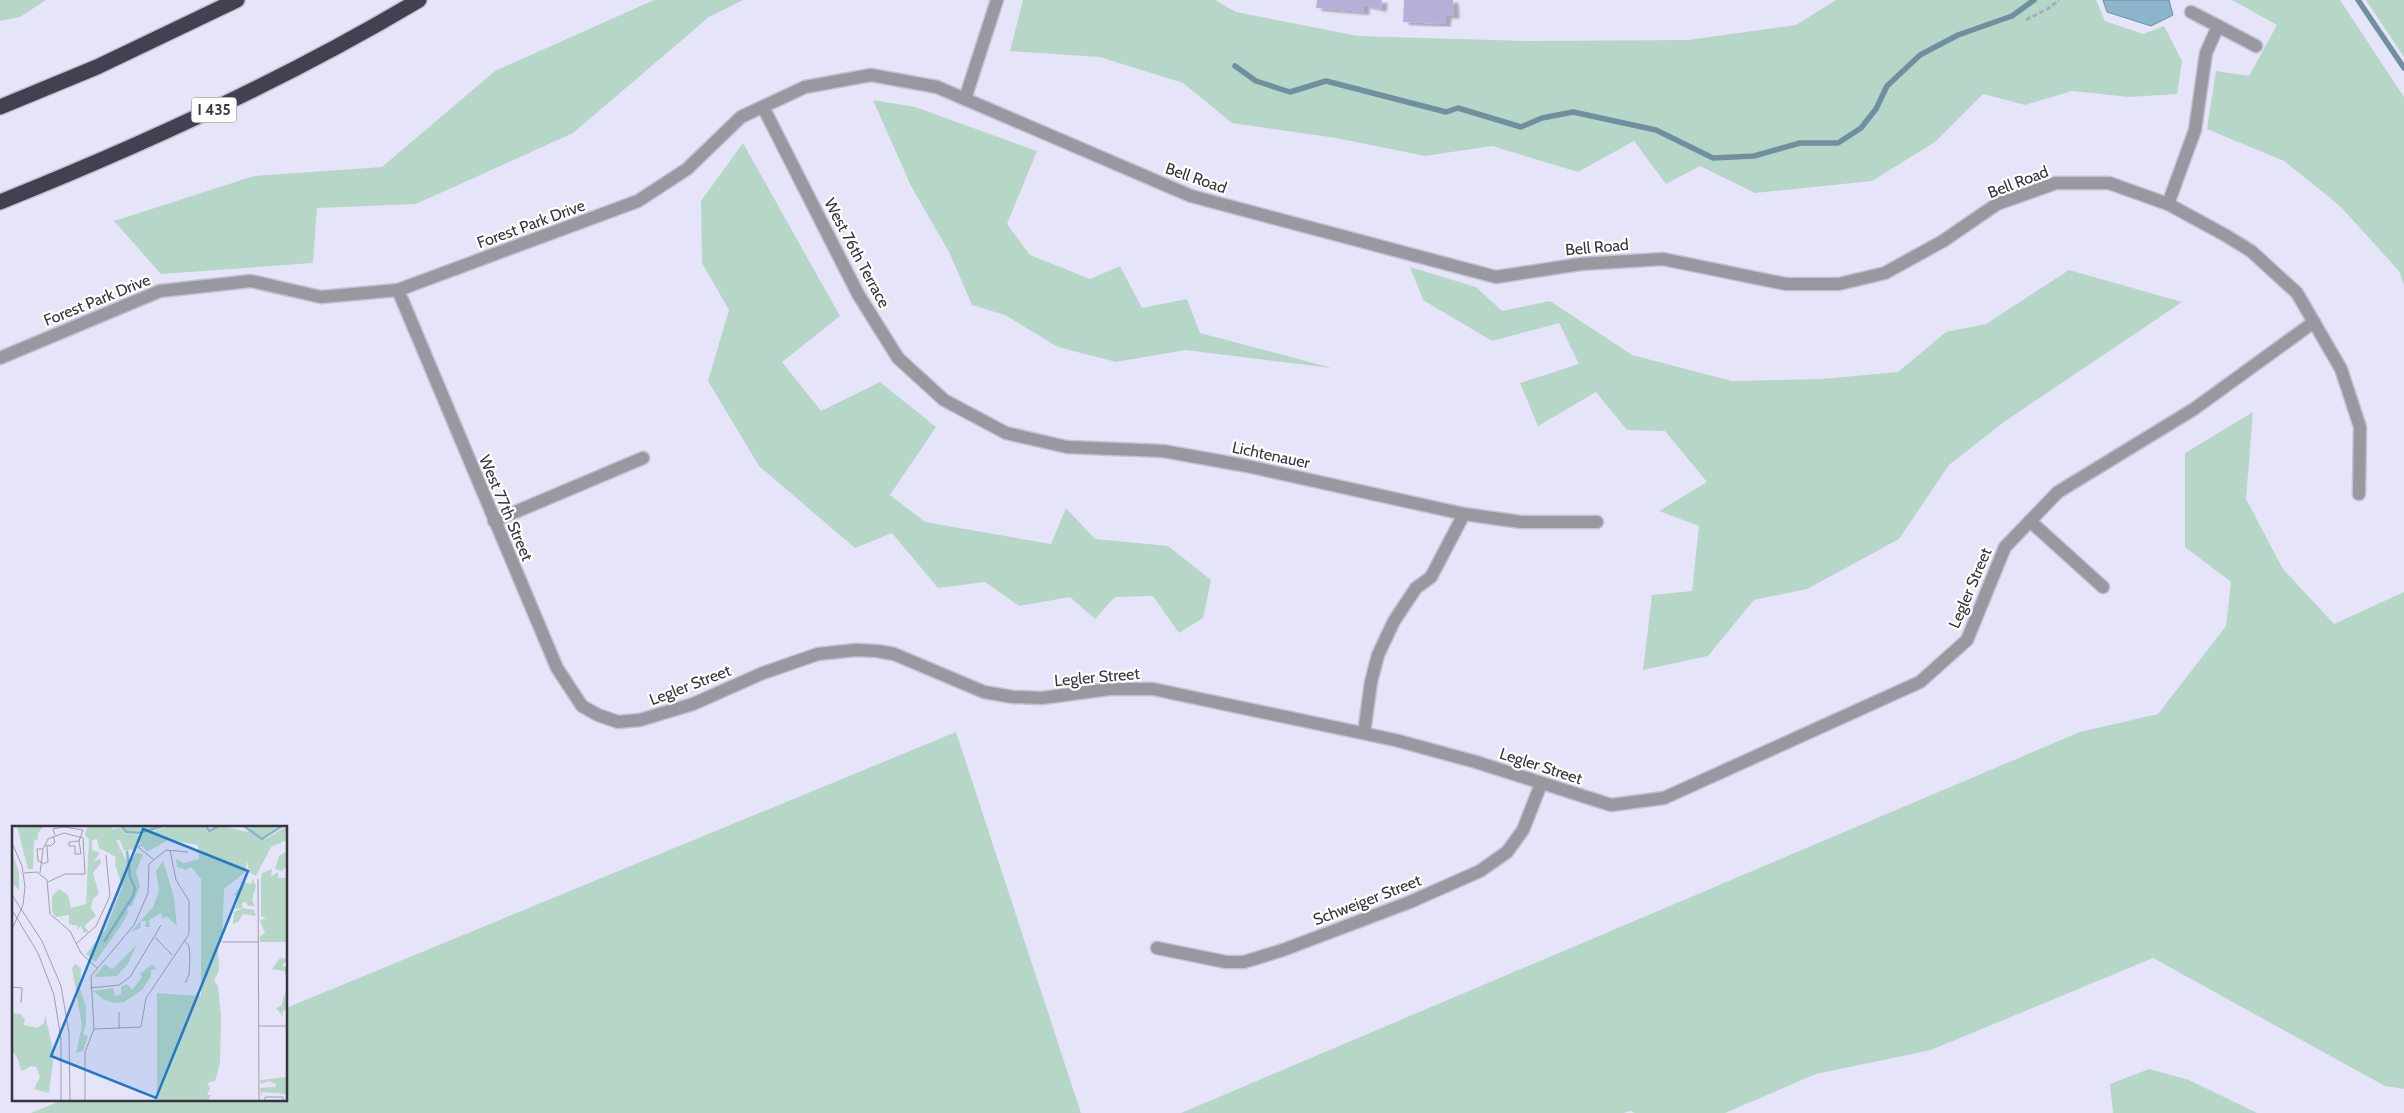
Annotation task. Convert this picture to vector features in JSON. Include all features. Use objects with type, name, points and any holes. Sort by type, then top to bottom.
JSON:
[{"type":"highway","points":[[0,107],[97,67],[238,0]]},
{"type":"highway","name":"I 435","points":[[0,202],[165,133],[271,83],[351,40],[419,0]]},
{"type":"street","points":[[965,99],[997,0]]},
{"type":"street","points":[[2191,12],[2256,46]]},
{"type":"street","points":[[2168,204],[2195,130],[2206,53],[2218,26]]},
{"type":"street","name":"Forest Park Drive","points":[[0,358],[160,291],[251,280],[321,297],[398,290],[638,201],[688,170],[741,117],[806,88],[871,75],[936,87],[965,99]]},
{"type":"street","name":"Bell Road","points":[[965,99],[1191,196],[1496,277],[1581,264],[1662,259],[1786,284],[1839,284],[1885,273],[1943,240],[1997,204],[2056,183],[2109,183],[2168,204],[2225,235],[2251,251],[2297,293],[2342,369],[2360,427],[2359,494]]},
{"type":"street","name":"West 76th Terrace","points":[[763,107],[858,294],[898,358],[944,400]]},
{"type":"street","name":"West 77th Street","points":[[398,290],[557,668],[582,706],[609,719]]},
{"type":"street","name":"Legler Street","points":[[609,719],[618,722],[640,720],[693,704],[763,673],[818,654],[856,650],[894,654],[984,692],[1013,697],[1042,698],[1109,689],[1153,689],[1364,733],[1476,762],[1611,805],[1664,798],[1920,682],[1967,640],[2005,547],[2058,492],[2194,409],[2314,322]]},
{"type":"street","name":"Lichtenauer","points":[[944,400],[1006,433],[1067,447],[1163,451],[1247,466],[1464,514],[1521,522],[1597,522]]},
{"type":"street","points":[[494,521],[643,458]]},
{"type":"street","points":[[1364,733],[1371,682],[1378,655],[1394,621],[1416,588],[1431,577],[1464,514]]},
{"type":"street","points":[[2030,521],[2104,587]]},
{"type":"street","name":"Schweiger Street","points":[[1157,948],[1226,962],[1244,962],[1283,950],[1410,902],[1480,871],[1506,852],[1523,830],[1542,784]]},
{"type":"path","points":[[2026,20],[2049,8],[2059,0]]},
{"type":"green space","points":[[0,0],[46,0],[20,17],[0,21]]},
{"type":"green space","points":[[654,0],[743,0],[709,17],[573,133],[416,204],[317,208],[313,263],[161,274],[114,221],[254,176],[382,167],[495,71]]},
{"type":"green space","points":[[1023,0],[1215,0],[1236,12],[1358,36],[1529,41],[1688,40],[1796,25],[1836,0],[2096,0],[2105,21],[2143,34],[2164,26],[2182,61],[2177,94],[2129,97],[2072,91],[2025,105],[1983,94],[1935,142],[1872,181],[1755,193],[1700,166],[1666,184],[1634,141],[1578,172],[1492,146],[1425,156],[1336,138],[1232,123],[1183,83],[1100,57],[1010,51]]},
{"type":"green space","points":[[2232,0],[2340,0],[2404,97],[2404,285],[2399,271],[2340,206],[2284,161],[2207,129],[2216,71],[2249,76],[2277,25]]},
{"type":"green space","points":[[2366,0],[2404,0],[2404,57]]},
{"type":"green space","points":[[873,100],[915,107],[1037,151],[1007,224],[1030,255],[1090,279],[1120,266],[1142,308],[1187,299],[1200,333],[1332,368],[1185,350],[1116,362],[1058,347],[1005,315],[972,305],[949,252],[911,186]]},
{"type":"green space","points":[[743,143],[840,316],[782,362],[821,411],[880,382],[936,427],[890,495],[925,522],[1051,544],[1066,508],[1095,539],[1168,546],[1211,580],[1203,618],[1179,633],[1153,596],[1115,597],[1095,619],[1070,597],[1019,606],[985,582],[938,588],[892,533],[855,548],[759,466],[708,381],[729,310],[702,263],[701,201]]},
{"type":"green space","points":[[1410,267],[1476,287],[1502,311],[1550,301],[1632,355],[1732,381],[1822,379],[1898,372],[1946,332],[1986,324],[2069,270],[2182,302],[2004,422],[1949,465],[1899,539],[1807,589],[1754,600],[1708,656],[1643,670],[1652,595],[1692,591],[1699,526],[1659,511],[1707,482],[1665,431],[1627,430],[1596,392],[1538,426],[1520,383],[1579,364],[1559,323],[1492,341],[1423,300]]},
{"type":"green space","points":[[2253,412],[2246,499],[2283,569],[2334,624],[2404,592],[2404,1089],[2385,1086],[2153,958],[1931,1050],[1816,1074],[1725,1113],[1635,1113],[1630,1111],[1624,1113],[1181,1113],[2080,732],[2158,714],[2226,626],[2231,582],[2185,547],[2185,453]]},
{"type":"green space","points":[[956,732],[1081,1113],[31,1113],[63,1100],[288,1100],[288,1007]]},
{"type":"green space","points":[[2149,1069],[2189,1080],[2257,1113],[2113,1113],[2110,1084]]},
{"type":"water","points":[[2103,0],[2169,0],[2173,15],[2151,26],[2107,12]]},
{"type":"building","points":[[1317,0],[1382,0],[1381,9],[1364,5],[1364,12],[1316,8]]},
{"type":"building","points":[[1404,0],[1453,0],[1454,16],[1446,15],[1445,24],[1403,22]]},
{"type":"waterway","points":[[1235,66],[1256,81],[1290,92],[1326,81],[1446,112],[1458,108],[1521,127],[1542,118],[1573,112],[1656,130],[1713,158],[1754,156],[1800,143],[1838,143],[1861,128],[1876,109],[1887,86],[1920,55],[1958,35],[2012,16],[2034,0]]},
{"type":"waterway","points":[[2358,0],[2404,68]]}]
